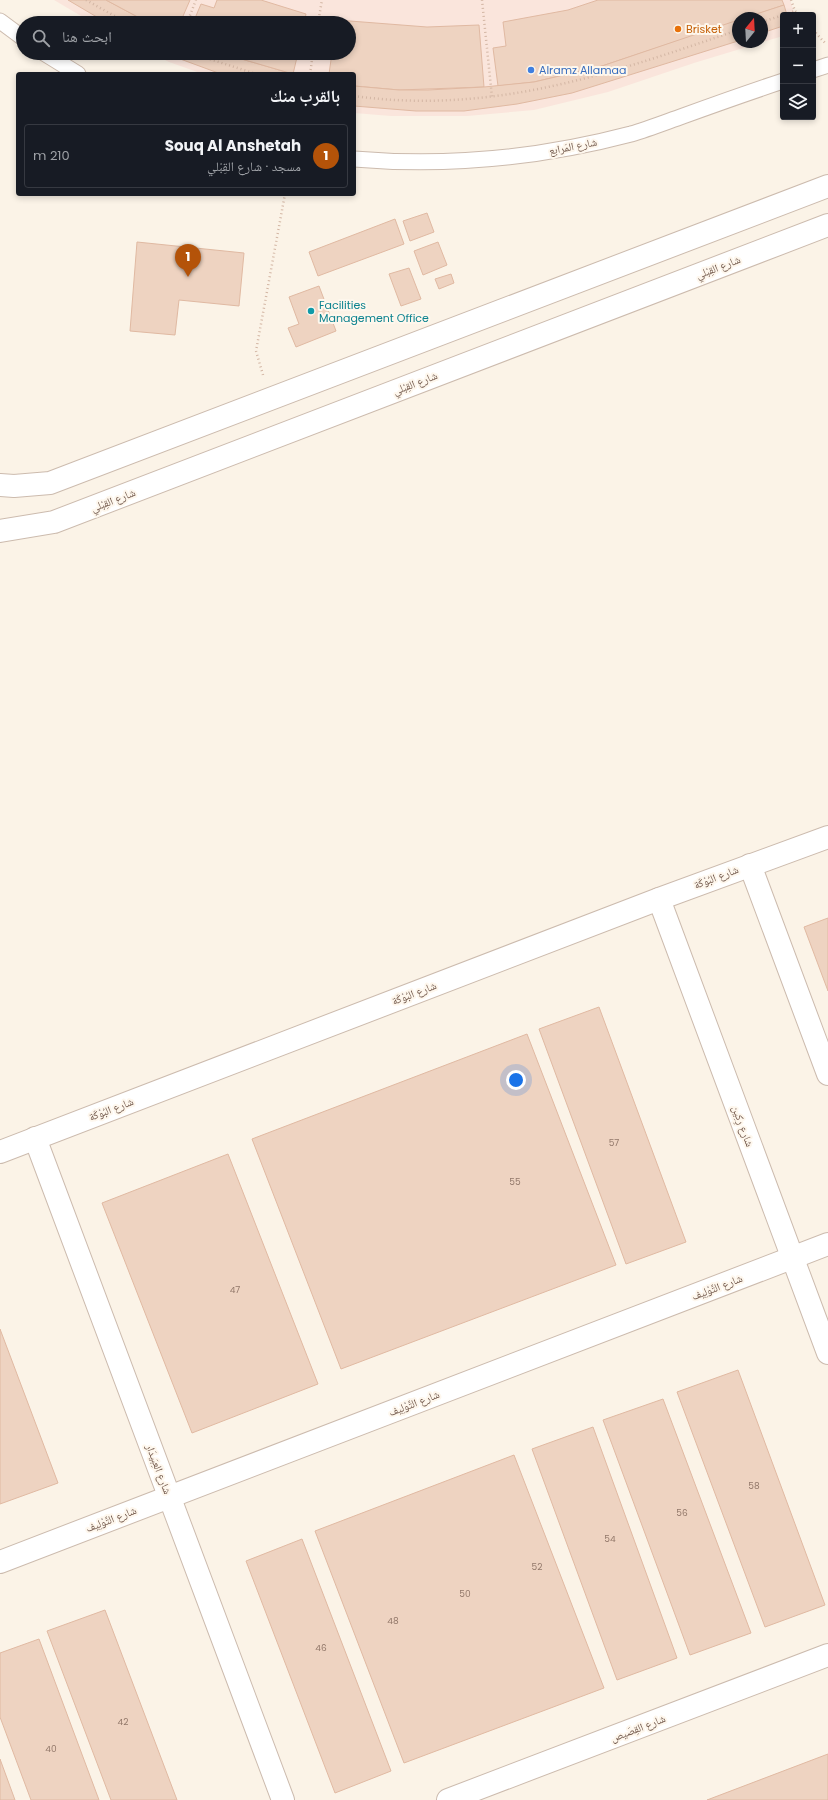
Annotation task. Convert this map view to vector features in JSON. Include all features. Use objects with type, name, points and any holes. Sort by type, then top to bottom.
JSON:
[{"type":"street","points":[[0,485],[14,486],[50,483],[271,400],[828,186]]},
{"type":"street","name":"شارع القِبْلي","points":[[0,531],[9,531],[54,522],[828,225]]},
{"type":"street","name":"شارع البُوْكَة","points":[[0,1152],[659,899],[828,837]]},
{"type":"street","points":[[750,865],[828,1074]]},
{"type":"street","name":"شارع رِكِين","points":[[659,899],[828,1353]]},
{"type":"street","name":"شارع العِبَيدَار","points":[[35,1138],[283,1800]]},
{"type":"street","name":"شارع التَّوْلِيف","points":[[0,1562],[828,1244]]},
{"type":"street","name":"شارع القِصَيص","points":[[448,1800],[828,1655]]},
{"type":"lane","points":[[0,21],[16,33]]},
{"type":"lane","points":[[55,60],[75,72]]},
{"type":"lane","points":[[816,69],[828,65]]},
{"type":"lane","name":"شارع المَرابع","points":[[356,158],[392,162],[446,162],[497,159],[562,149],[632,133],[780,82]]},
{"type":"path","points":[[86,0],[115,16]]},
{"type":"path","points":[[190,16],[196,0]]},
{"type":"path","points":[[319,16],[322,0]]},
{"type":"path","points":[[482,0],[492,97]]},
{"type":"path","points":[[768,20],[795,11],[791,0]]},
{"type":"path","points":[[356,96],[428,101],[492,97],[536,90],[581,81],[732,32]]},
{"type":"path","points":[[816,33],[828,46]]},
{"type":"path","points":[[213,60],[250,72]]},
{"type":"path","points":[[310,72],[312,60]]},
{"type":"path","points":[[271,400],[256,351],[285,196]]},
{"type":"shaded area","points":[[54,0],[790,0],[794,12],[780,12],[780,37],[768,41],[768,12],[732,12],[732,48],[743,48],[608,92],[534,110],[467,116],[391,116],[356,113],[356,72],[197,72],[165,60],[356,60],[356,16],[81,16]]},
{"type":"building","points":[[68,0],[106,0],[136,16],[95,16]]},
{"type":"building","points":[[106,0],[190,0],[183,16],[136,16]]},
{"type":"building","points":[[217,0],[261,0],[306,14],[306,16],[196,16],[201,4],[214,8]]},
{"type":"building","points":[[598,0],[782,0],[784,5],[764,12],[732,12],[732,23],[602,66],[534,82],[498,86],[493,48],[506,46],[503,22],[568,10]]},
{"type":"building","points":[[784,5],[786,12],[780,12],[780,27],[768,31],[768,12],[762,12]]},
{"type":"building","points":[[356,21],[427,27],[479,25],[484,87],[399,90],[356,86],[356,72],[329,72],[331,60],[356,60]]},
{"type":"building","points":[[732,22],[732,43],[572,93],[517,104],[464,111],[416,111],[356,106],[356,86],[399,90],[428,90],[484,87],[534,82],[602,66]]},
{"type":"building","points":[[183,60],[245,60],[286,72],[216,72]]},
{"type":"building","points":[[245,60],[296,60],[293,72],[286,72]]},
{"type":"building","points":[[427,213],[434,232],[410,241],[403,221]]},
{"type":"building","points":[[395,219],[404,244],[318,276],[309,252]]},
{"type":"building","points":[[137,242],[244,253],[239,306],[179,300],[175,335],[130,331]]},
{"type":"building","points":[[438,242],[447,265],[423,275],[414,251]]},
{"type":"building","points":[[409,268],[421,299],[401,306],[389,274]]},
{"type":"building","points":[[451,274],[454,283],[439,289],[435,279]]},
{"type":"building","name":"Facilities Management Office","points":[[319,286],[336,331],[296,347],[288,328],[299,324],[289,297]]},
{"type":"building","points":[[828,918],[828,991],[804,927]]},
{"type":"building","points":[[599,1007],[686,1242],[626,1264],[539,1029]]},
{"type":"building","points":[[527,1034],[616,1265],[341,1369],[252,1139]]},
{"type":"building","points":[[228,1154],[318,1384],[192,1433],[102,1203]]},
{"type":"building","points":[[0,1329],[58,1483],[0,1504]]},
{"type":"building","points":[[738,1370],[825,1605],[765,1627],[677,1392]]},
{"type":"building","points":[[663,1399],[751,1633],[690,1655],[603,1420]]},
{"type":"building","points":[[593,1427],[677,1658],[617,1680],[532,1449]]},
{"type":"building","points":[[514,1455],[604,1688],[404,1763],[315,1531]]},
{"type":"building","points":[[302,1539],[391,1771],[335,1793],[246,1561]]},
{"type":"building","points":[[105,1610],[177,1800],[111,1800],[47,1631]]},
{"type":"building","points":[[39,1639],[99,1800],[31,1800],[0,1717],[0,1653]]},
{"type":"building","points":[[828,1754],[828,1800],[707,1800]]},
{"type":"building","points":[[0,1759],[15,1800],[0,1800]]},
{"type":"place","name":"Brisket","points":[[678,29]]},
{"type":"place","name":"Alramz Allamaa","points":[[531,70]]},
{"type":"place","name":"Souq Al Anshetah","points":[[188,277]]},
{"type":"place","name":"Facilities Management Office","points":[[311,311]]}]
